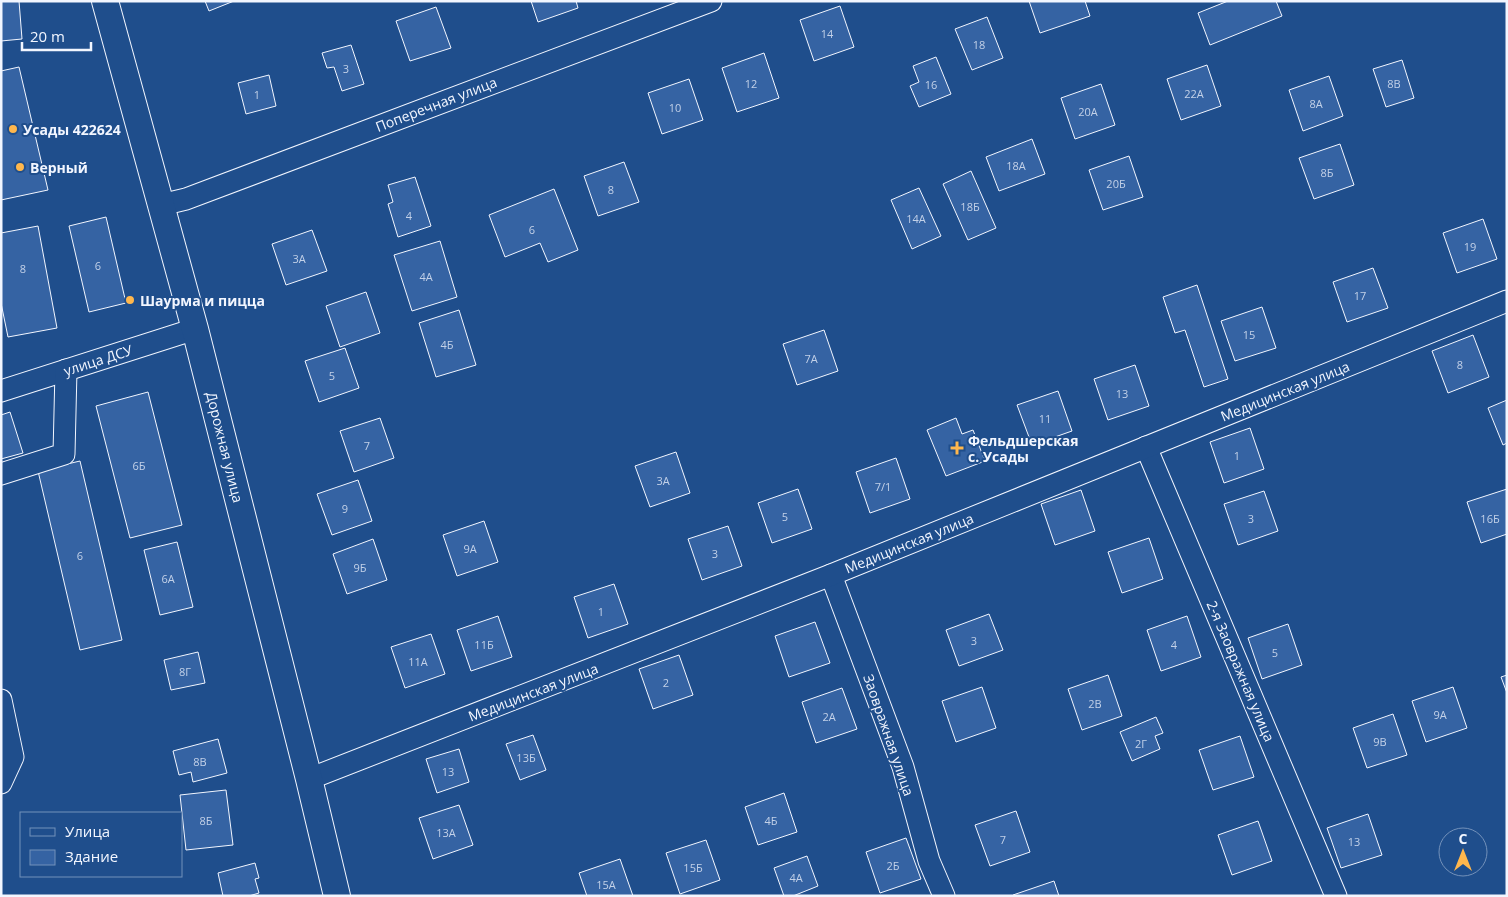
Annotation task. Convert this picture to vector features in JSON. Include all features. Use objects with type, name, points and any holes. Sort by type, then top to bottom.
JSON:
[{"type":"street","name":"Дорожная улица","points":[[105,1],[195,329],[337,896]]},
{"type":"street","name":"Поперечная улица","points":[[161,206],[186,199],[711,1]]},
{"type":"street","name":"Медицинская улица","points":[[309,779],[831,575],[1507,301]]},
{"type":"street","name":"улица ДСУ","points":[[1,391],[195,329]]},
{"type":"street","points":[[1,474],[64,454],[66,370]]},
{"type":"street","name":"2-я Заовражная улица","points":[[1146,447],[1336,896]]},
{"type":"street","name":"Заовражная улица","points":[[831,575],[903,767],[930,862],[944,896]]},
{"type":"street","points":[[1,700],[13,757],[1,783]]},
{"type":"building","points":[[1,1],[19,1],[22,39],[1,41]]},
{"type":"building","points":[[205,1],[234,1],[209,11]]},
{"type":"building","points":[[531,1],[576,1],[578,8],[538,22]]},
{"type":"building","points":[[1029,1],[1085,1],[1090,16],[1040,33]]},
{"type":"building","points":[[1228,1],[1276,1],[1282,16],[1210,45],[1198,13]]},
{"type":"building","points":[[840,6],[854,47],[814,61],[800,20]]},
{"type":"building","points":[[436,7],[451,48],[410,61],[396,21]]},
{"type":"building","points":[[987,17],[1003,58],[972,70],[955,29]]},
{"type":"building","points":[[351,45],[364,84],[342,91],[334,67],[327,68],[322,53]]},
{"type":"building","points":[[764,53],[779,98],[737,112],[722,68]]},
{"type":"building","points":[[936,57],[951,94],[919,107],[910,86],[919,82],[913,66]]},
{"type":"building","points":[[1402,60],[1414,98],[1386,107],[1373,69]]},
{"type":"building","points":[[1207,65],[1221,106],[1181,120],[1167,79]]},
{"type":"building","points":[[19,67],[48,190],[1,200],[1,71]]},
{"type":"building","points":[[269,75],[276,106],[246,114],[238,83]]},
{"type":"building","points":[[1329,76],[1343,116],[1303,131],[1289,90]]},
{"type":"building","points":[[689,79],[703,120],[662,134],[648,93]]},
{"type":"building","points":[[1101,84],[1115,125],[1075,139],[1061,98]]},
{"type":"building","points":[[1032,139],[1045,174],[999,191],[986,157]]},
{"type":"building","points":[[1340,144],[1354,185],[1314,199],[1299,158]]},
{"type":"building","points":[[1129,156],[1143,197],[1103,210],[1089,170]]},
{"type":"building","points":[[624,162],[639,202],[598,216],[584,176]]},
{"type":"building","points":[[971,171],[996,228],[968,240],[943,184]]},
{"type":"building","points":[[415,177],[431,226],[398,237],[388,204],[393,202],[388,185]]},
{"type":"building","points":[[919,188],[941,236],[912,249],[891,200]]},
{"type":"building","points":[[554,189],[578,250],[548,262],[540,243],[505,257],[489,215]]},
{"type":"building","points":[[106,217],[126,303],[89,312],[69,226]]},
{"type":"building","points":[[1483,219],[1497,259],[1457,273],[1443,233]]},
{"type":"building","points":[[38,226],[57,328],[8,337],[1,303],[1,233]]},
{"type":"building","points":[[312,230],[327,271],[286,285],[272,244]]},
{"type":"building","points":[[440,241],[457,297],[412,311],[394,255]]},
{"type":"building","points":[[1373,268],[1388,308],[1347,322],[1333,282]]},
{"type":"building","points":[[1197,285],[1228,379],[1204,387],[1185,330],[1175,333],[1163,297]]},
{"type":"building","points":[[366,292],[380,333],[340,347],[326,306]]},
{"type":"building","points":[[1262,307],[1276,348],[1235,361],[1221,321]]},
{"type":"building","points":[[459,310],[476,365],[436,377],[419,323]]},
{"type":"building","points":[[824,330],[838,371],[797,385],[783,344]]},
{"type":"building","points":[[1473,335],[1489,377],[1448,393],[1432,351]]},
{"type":"building","points":[[345,348],[359,388],[319,402],[305,361]]},
{"type":"building","points":[[1135,365],[1149,406],[1108,420],[1094,379]]},
{"type":"building","points":[[1058,391],[1072,431],[1032,445],[1017,405]]},
{"type":"building","points":[[148,392],[182,525],[130,538],[96,406]]},
{"type":"building","points":[[1507,400],[1507,443],[1503,445],[1488,408]]},
{"type":"building","points":[[10,412],[23,453],[1,459],[1,415]]},
{"type":"building","points":[[380,418],[394,458],[354,472],[340,431]]},
{"type":"building","name":"Фельдшерская с. Усады","points":[[956,418],[962,434],[973,430],[985,461],[946,476],[927,430]]},
{"type":"building","points":[[1250,428],[1264,469],[1224,483],[1210,442]]},
{"type":"building","points":[[676,452],[690,493],[650,507],[635,466]]},
{"type":"building","points":[[896,458],[910,499],[870,513],[856,472]]},
{"type":"building","points":[[80,461],[122,640],[80,650],[38,471]]},
{"type":"building","points":[[358,480],[372,521],[332,535],[317,494]]},
{"type":"building","points":[[798,489],[812,529],[772,543],[758,503]]},
{"type":"building","points":[[1507,489],[1507,534],[1481,543],[1467,502]]},
{"type":"building","points":[[1081,490],[1095,531],[1055,545],[1041,504]]},
{"type":"building","points":[[1264,491],[1278,531],[1238,545],[1224,504]]},
{"type":"building","points":[[484,521],[498,562],[457,576],[443,535]]},
{"type":"building","points":[[728,526],[742,566],[702,580],[688,539]]},
{"type":"building","points":[[1149,538],[1163,579],[1122,593],[1108,552]]},
{"type":"building","points":[[373,539],[387,580],[347,594],[333,554]]},
{"type":"building","points":[[177,542],[193,607],[160,615],[144,550]]},
{"type":"building","points":[[614,584],[628,624],[588,638],[574,597]]},
{"type":"building","points":[[989,614],[1003,650],[959,666],[946,630]]},
{"type":"building","points":[[498,616],[512,657],[471,671],[457,630]]},
{"type":"building","points":[[1187,616],[1201,657],[1161,671],[1147,630]]},
{"type":"building","points":[[815,622],[830,663],[789,677],[775,636]]},
{"type":"building","points":[[1288,624],[1302,665],[1262,679],[1248,638]]},
{"type":"building","points":[[431,634],[445,674],[405,688],[391,647]]},
{"type":"building","points":[[198,652],[205,683],[171,690],[164,660]]},
{"type":"building","points":[[679,655],[693,695],[653,709],[639,669]]},
{"type":"building","points":[[1108,675],[1122,716],[1082,730],[1068,689]]},
{"type":"building","points":[[1507,675],[1507,693],[1501,677]]},
{"type":"building","points":[[982,687],[996,728],[956,742],[942,701]]},
{"type":"building","points":[[1453,687],[1467,728],[1426,742],[1412,701]]},
{"type":"building","points":[[842,688],[857,729],[816,743],[802,702]]},
{"type":"building","points":[[1393,714],[1407,755],[1367,768],[1353,728]]},
{"type":"building","points":[[1156,717],[1163,733],[1155,736],[1160,749],[1132,761],[1120,732]]},
{"type":"building","points":[[533,735],[546,770],[520,780],[506,744]]},
{"type":"building","points":[[1240,736],[1254,777],[1213,790],[1199,750]]},
{"type":"building","points":[[218,739],[227,773],[193,782],[191,772],[179,775],[173,751]]},
{"type":"building","points":[[459,749],[469,782],[437,793],[426,759]]},
{"type":"building","points":[[226,790],[233,845],[186,850],[180,795]]},
{"type":"building","points":[[784,793],[797,832],[758,845],[745,807]]},
{"type":"building","points":[[459,805],[473,845],[433,859],[419,818]]},
{"type":"building","points":[[1016,811],[1030,852],[990,866],[975,825]]},
{"type":"building","points":[[1368,814],[1382,855],[1341,868],[1327,828]]},
{"type":"building","points":[[1258,821],[1272,861],[1232,875],[1218,835]]},
{"type":"building","points":[[906,838],[921,879],[880,893],[866,852]]},
{"type":"building","points":[[706,840],[720,880],[680,894],[666,853]]},
{"type":"building","points":[[807,856],[818,886],[793,896],[784,896],[774,868]]},
{"type":"building","points":[[620,859],[633,896],[587,896],[579,873]]},
{"type":"building","points":[[255,863],[259,878],[255,879],[259,893],[249,896],[223,896],[218,873]]},
{"type":"building","points":[[1054,881],[1059,896],[1013,895]]},
{"type":"place","name":"Усады 422624","points":[[13,129]]},
{"type":"place","name":"Верный","points":[[20,167]]},
{"type":"place","name":"Шаурма и пицца","points":[[130,300]]},
{"type":"place","name":"Фельдшерская с. Усады","points":[[957,448]]}]
